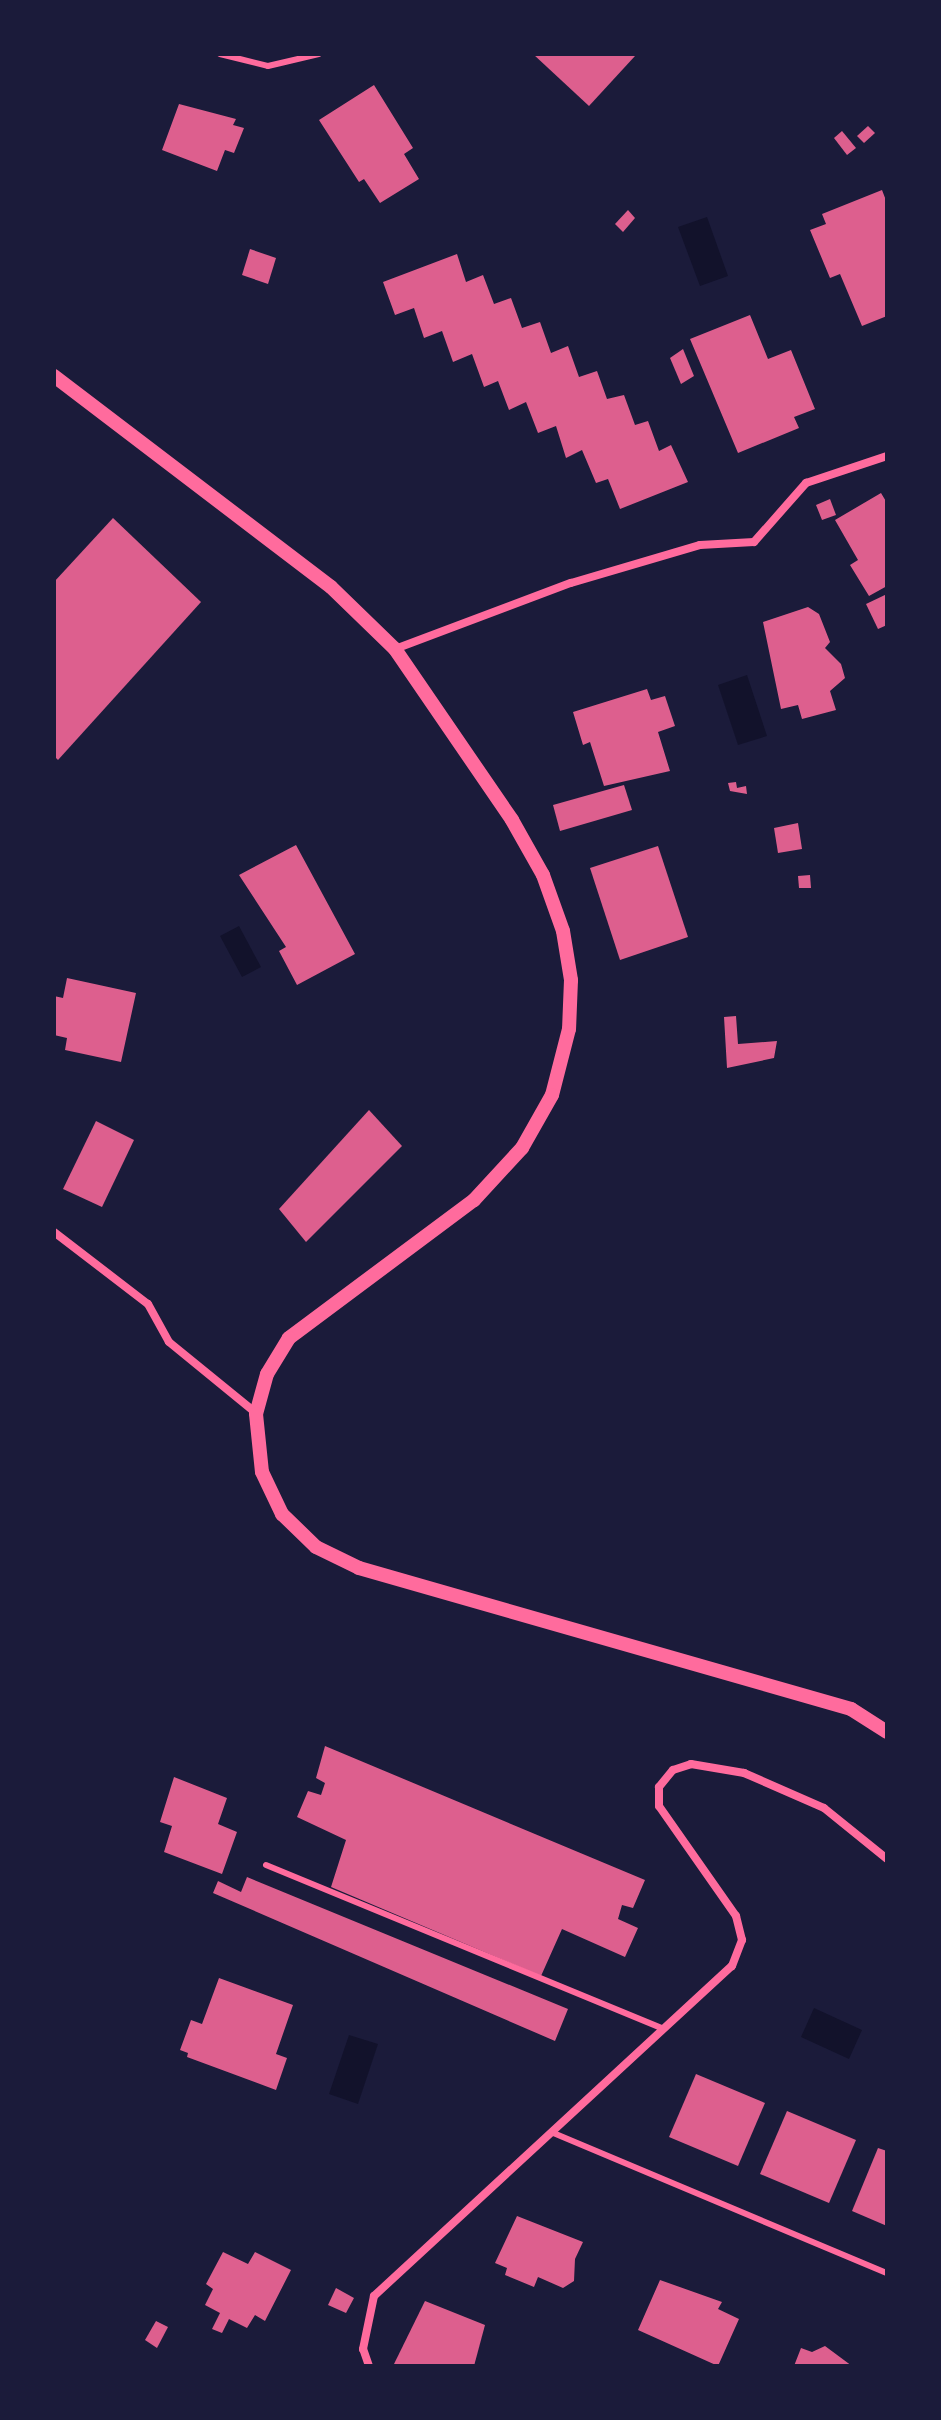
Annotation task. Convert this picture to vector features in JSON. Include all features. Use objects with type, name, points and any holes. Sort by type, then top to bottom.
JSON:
[{"type":"street","points":[[54,376],[331,587],[395,649],[543,875],[563,931],[571,980],[569,1029],[552,1095],[522,1148],[474,1200],[289,1338],[267,1374],[256,1414],[262,1472],[282,1514],[316,1547],[359,1568],[851,1709],[887,1732]]},
{"type":"street","points":[[395,649],[571,583],[700,545],[754,542],[806,483],[887,456]]},
{"type":"street","points":[[54,1232],[148,1304],[169,1342],[256,1414]]},
{"type":"street","points":[[369,2366],[363,2349],[374,2296],[732,1966],[742,1940],[724,1892],[659,1806],[659,1787],[673,1770],[691,1764],[744,1773],[824,1808],[887,1859]]},
{"type":"lane","points":[[220,54],[268,66],[319,54]]},
{"type":"lane","points":[[266,1865],[663,2029]]},
{"type":"lane","points":[[551,2132],[887,2273]]},
{"type":"shaded area","points":[[707,217],[728,276],[700,286],[678,227]]},
{"type":"shaded area","points":[[747,675],[767,736],[738,745],[718,685]]},
{"type":"shaded area","points":[[239,926],[261,967],[242,977],[220,936]]},
{"type":"shaded area","points":[[814,2008],[862,2030],[849,2059],[801,2037]]},
{"type":"shaded area","points":[[349,2035],[378,2044],[358,2104],[329,2094]]},
{"type":"building","points":[[533,54],[633,54],[635,56],[589,106]]},
{"type":"building","points":[[374,85],[413,148],[404,154],[419,179],[380,203],[364,179],[359,182],[319,120]]},
{"type":"building","points":[[179,104],[236,119],[233,125],[244,128],[234,153],[225,150],[217,171],[162,150]]},
{"type":"building","points":[[868,126],[875,133],[864,143],[857,136]]},
{"type":"building","points":[[842,131],[856,148],[847,155],[834,138]]},
{"type":"building","points":[[882,190],[887,203],[887,316],[862,326],[840,274],[830,278],[810,230],[826,224],[822,214]]},
{"type":"building","points":[[628,210],[635,218],[623,232],[615,224]]},
{"type":"building","points":[[250,249],[276,258],[268,284],[242,275]]},
{"type":"building","points":[[457,254],[466,282],[483,275],[494,304],[511,298],[522,328],[540,322],[551,353],[568,346],[579,377],[597,371],[607,399],[624,395],[635,425],[648,421],[659,451],[671,445],[688,482],[620,509],[608,479],[596,483],[582,450],[566,458],[556,426],[538,433],[526,402],[509,410],[498,381],[484,387],[472,354],[453,362],[442,331],[424,338],[414,308],[395,315],[383,282]]},
{"type":"building","points":[[750,315],[768,359],[791,350],[815,409],[794,417],[799,428],[738,453],[690,339]]},
{"type":"building","points":[[683,349],[694,376],[681,384],[670,358]]},
{"type":"building","points":[[881,493],[887,503],[887,586],[869,596],[850,565],[858,560],[835,520]]},
{"type":"building","points":[[830,499],[836,515],[822,520],[816,505]]},
{"type":"building","points":[[113,518],[201,602],[58,760],[54,756],[54,582]]},
{"type":"building","points":[[887,594],[887,625],[878,629],[866,604]]},
{"type":"building","points":[[808,607],[819,614],[830,642],[825,648],[841,664],[845,678],[830,691],[836,710],[802,719],[798,705],[781,709],[763,622]]},
{"type":"building","points":[[647,689],[651,700],[665,696],[675,726],[658,732],[670,771],[604,786],[590,742],[583,745],[573,712]]},
{"type":"building","points":[[736,782],[737,788],[746,786],[747,794],[730,791],[728,783]]},
{"type":"building","points":[[624,785],[632,810],[560,831],[553,805]]},
{"type":"building","points":[[798,823],[802,849],[778,853],[774,828]]},
{"type":"building","points":[[296,845],[355,954],[297,985],[279,951],[286,947],[239,875]]},
{"type":"building","points":[[658,846],[688,937],[620,960],[590,868]]},
{"type":"building","points":[[810,875],[811,888],[799,888],[798,876]]},
{"type":"building","points":[[67,978],[136,993],[121,1062],[65,1050],[67,1038],[54,1035],[54,996],[63,998]]},
{"type":"building","points":[[736,1016],[738,1044],[777,1041],[774,1058],[727,1068],[724,1017]]},
{"type":"building","points":[[369,1110],[402,1146],[306,1242],[279,1209]]},
{"type":"building","points":[[96,1121],[134,1140],[102,1207],[63,1189]]},
{"type":"building","points":[[325,1746],[645,1880],[633,1908],[622,1905],[618,1919],[638,1928],[625,1957],[562,1929],[541,1976],[331,1887],[346,1840],[297,1817],[308,1791],[321,1795],[325,1783],[316,1778]]},
{"type":"building","points":[[174,1777],[227,1798],[218,1824],[237,1832],[222,1874],[164,1852],[172,1826],[160,1822]]},
{"type":"building","points":[[247,1877],[568,2009],[555,2041],[213,1893],[218,1881],[241,1892]]},
{"type":"building","points":[[219,1978],[293,2005],[276,2054],[287,2058],[276,2090],[187,2057],[188,2053],[180,2050],[191,2020],[202,2024]]},
{"type":"building","points":[[696,2074],[765,2103],[738,2166],[669,2137]]},
{"type":"building","points":[[787,2111],[856,2140],[829,2203],[760,2174]]},
{"type":"building","points":[[878,2148],[887,2151],[887,2226],[852,2211]]},
{"type":"building","points":[[517,2216],[583,2242],[575,2259],[574,2281],[563,2288],[538,2277],[534,2287],[505,2275],[507,2268],[495,2263]]},
{"type":"building","points":[[223,2252],[248,2264],[255,2252],[291,2270],[265,2321],[255,2315],[247,2328],[229,2319],[222,2333],[212,2329],[220,2313],[205,2305],[213,2289],[206,2284]]},
{"type":"building","points":[[660,2280],[722,2302],[718,2309],[739,2319],[718,2366],[638,2330]]},
{"type":"building","points":[[336,2288],[354,2298],[346,2313],[328,2305]]},
{"type":"building","points":[[425,2301],[485,2325],[474,2366],[393,2366]]},
{"type":"building","points":[[156,2321],[168,2327],[157,2348],[145,2340]]},
{"type":"building","points":[[825,2346],[852,2366],[794,2366],[801,2348],[812,2352]]}]
